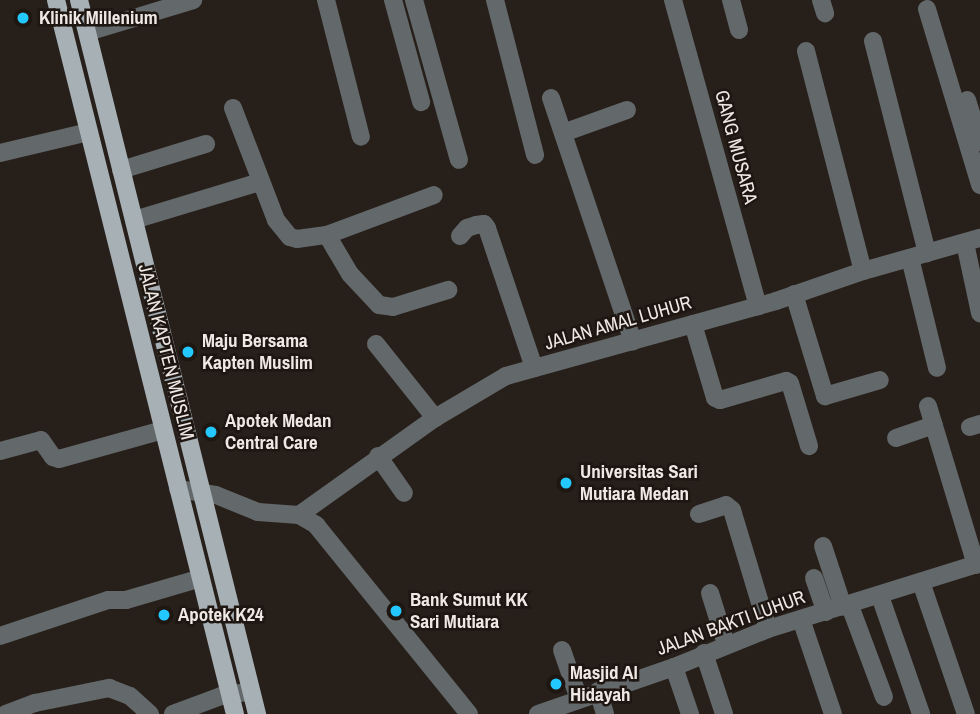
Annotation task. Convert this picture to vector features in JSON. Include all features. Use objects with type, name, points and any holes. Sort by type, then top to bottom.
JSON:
[{"type":"main road","name":"JALAN KAPTEN MUSLIM","points":[[56,0],[235,714]]},
{"type":"main road","name":"JALAN KAPTEN MUSLIM","points":[[79,0],[199,492],[257,714]]},
{"type":"street","points":[[88,32],[193,0]]},
{"type":"street","points":[[326,0],[361,137]]},
{"type":"street","points":[[393,0],[421,102]]},
{"type":"street","points":[[414,0],[458,160]]},
{"type":"street","points":[[495,0],[535,155]]},
{"type":"street","name":"GANG MUSARA","points":[[674,0],[758,306]]},
{"type":"street","points":[[731,0],[739,30]]},
{"type":"street","points":[[931,4],[980,142]]},
{"type":"street","points":[[931,4],[980,185]]},
{"type":"street","points":[[873,41],[918,256],[937,368]]},
{"type":"street","points":[[806,51],[863,271]]},
{"type":"street","points":[[551,98],[633,342]]},
{"type":"street","points":[[233,108],[260,182],[283,232],[298,239],[327,235],[434,195]]},
{"type":"street","points":[[528,126],[560,125],[626,110]]},
{"type":"street","points":[[0,153],[89,132]]},
{"type":"street","points":[[121,170],[206,144]]},
{"type":"street","points":[[134,220],[260,182]]},
{"type":"street","points":[[460,236],[467,228],[476,225],[484,224],[487,228],[534,368]]},
{"type":"street","points":[[327,235],[350,274],[379,305],[403,305],[449,290]]},
{"type":"street","points":[[972,240],[980,313]]},
{"type":"street","name":"JALAN AMAL LUHUR","points":[[299,516],[378,456],[487,386],[534,368],[758,306],[863,271],[972,240]]},
{"type":"street","points":[[794,294],[825,396],[880,380]]},
{"type":"street","points":[[693,324],[715,398],[720,400],[786,381],[790,383],[809,446]]},
{"type":"street","points":[[376,344],[435,418]]},
{"type":"street","points":[[928,406],[978,564]]},
{"type":"street","points":[[896,438],[934,425]]},
{"type":"street","points":[[0,451],[41,440],[53,457],[59,459],[163,430]]},
{"type":"street","points":[[378,456],[404,493]]},
{"type":"street","points":[[178,489],[199,492],[258,512],[299,516],[316,525],[469,714]]},
{"type":"street","points":[[699,514],[726,505],[732,510],[768,629]]},
{"type":"street","points":[[823,546],[840,608],[884,697]]},
{"type":"street","name":"JALAN BAKTI LUHUR","points":[[546,712],[598,691],[674,667],[768,629],[978,564]]},
{"type":"street","points":[[0,649],[108,600],[126,600],[201,578]]},
{"type":"street","points":[[814,578],[840,608]]},
{"type":"street","points":[[921,582],[966,714]]},
{"type":"street","points":[[710,593],[726,644]]},
{"type":"street","points":[[880,596],[921,714]]},
{"type":"street","points":[[801,619],[833,714]]},
{"type":"street","points":[[0,636],[35,632]]},
{"type":"street","points":[[562,650],[579,699]]},
{"type":"street","points":[[704,653],[724,714]]},
{"type":"street","points":[[674,667],[690,714]]},
{"type":"street","points":[[6,714],[35,703],[109,688],[130,696],[150,714]]},
{"type":"street","points":[[173,714],[231,694],[251,691]]},
{"type":"street","points":[[598,691],[605,714]]},
{"type":"place","name":"Klinik Millenium","points":[[23,18]]},
{"type":"place","name":"Maju Bersama Kapten Muslim","points":[[188,352]]},
{"type":"place","name":"Apotek Medan Central Care","points":[[211,432]]},
{"type":"place","name":"Universitas Sari Mutiara Medan","points":[[566,483]]},
{"type":"place","name":"Bank Sumut KK Sari Mutiara","points":[[396,611]]},
{"type":"place","name":"Apotek K24","points":[[164,615]]},
{"type":"place","name":"Masjid Al Hidayah","points":[[556,684]]}]
